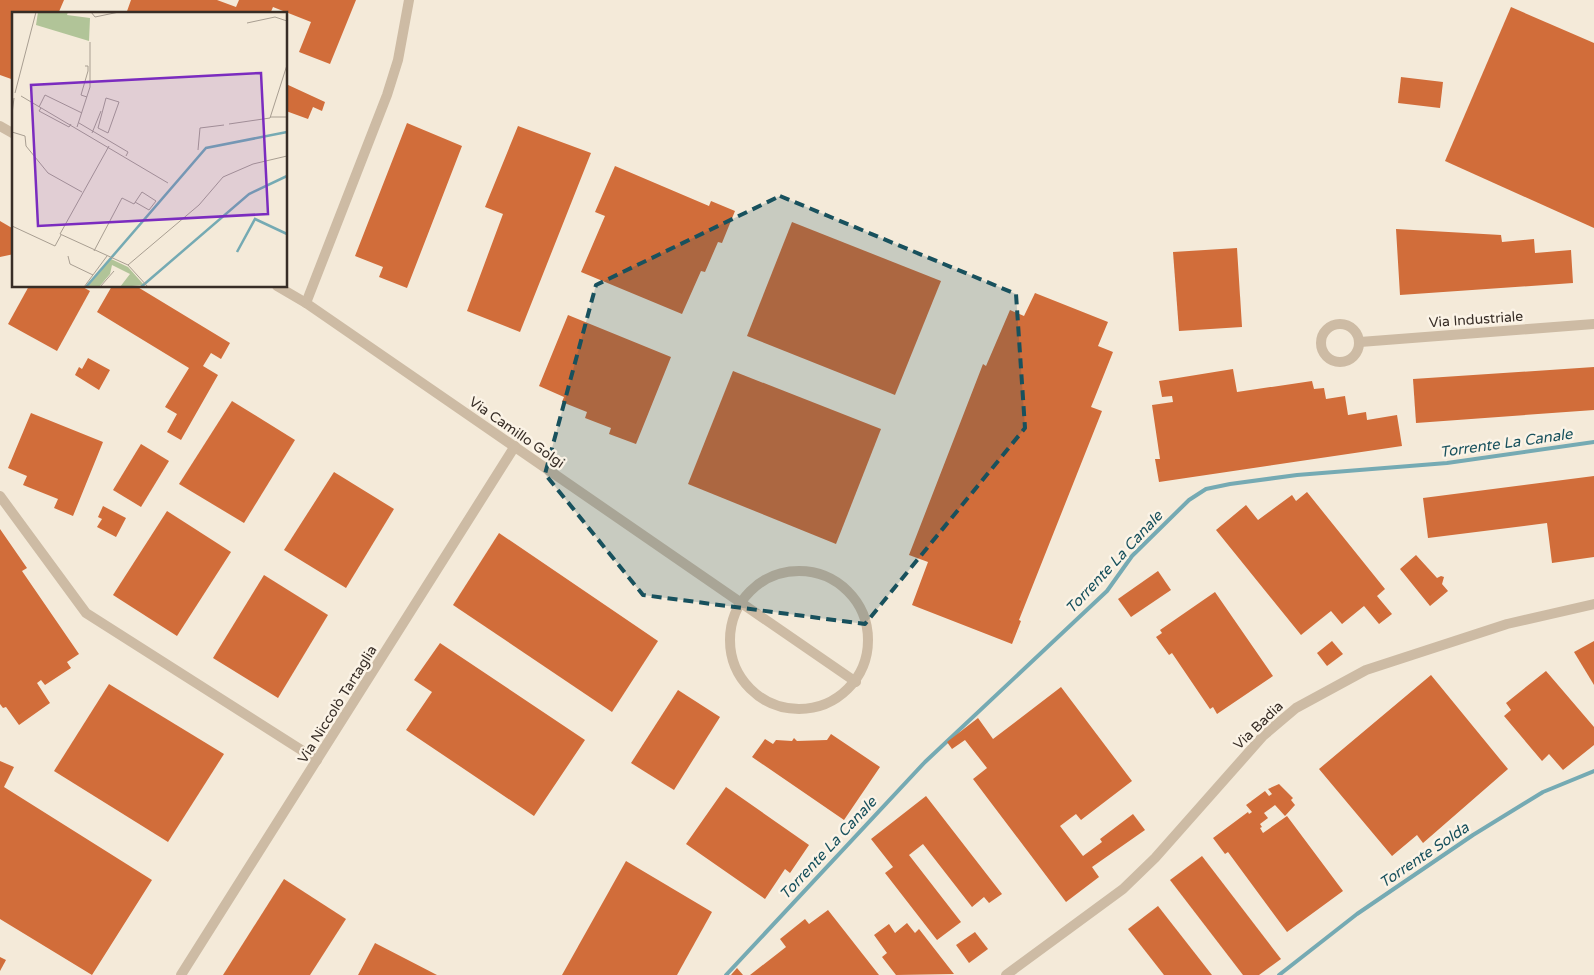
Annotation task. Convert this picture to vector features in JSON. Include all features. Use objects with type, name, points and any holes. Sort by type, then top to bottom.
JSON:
[{"type":"street","points":[[306,303],[387,95],[398,60],[409,0]]},
{"type":"street","points":[[0,126],[12,133]]},
{"type":"street","name":"Via Camillo Golgi","points":[[280,288],[306,303],[515,446],[856,682]]},
{"type":"street","name":"Via Industriale","points":[[1360,342],[1594,324]]},
{"type":"street","name":"Via Niccolò Tartaglia","points":[[181,975],[515,446]]},
{"type":"street","points":[[0,496],[86,613],[317,760]]},
{"type":"street","points":[[790,572],[820,573],[840,583],[855,598],[866,618],[868,633],[866,662],[856,682],[838,698],[816,708],[792,710],[769,704],[750,690],[736,670],[729,647],[731,623],[741,601],[756,585],[776,574],[790,572]]},
{"type":"street","name":"Via Badia","points":[[1006,975],[1123,889],[1155,858],[1263,736],[1296,708],[1366,670],[1507,624],[1594,604]]},
{"type":"highlighted area","points":[[780,196],[1016,294],[1025,428],[865,624],[643,595],[545,474],[596,285]]},
{"type":"building","points":[[0,0],[64,0],[59,12],[12,12],[12,79],[0,75]]},
{"type":"building","points":[[131,0],[217,0],[236,7],[239,0],[356,0],[330,64],[299,52],[311,22],[273,7],[271,12],[127,12]]},
{"type":"building","points":[[1511,7],[1594,43],[1594,228],[1445,161]]},
{"type":"building","points":[[1401,77],[1443,82],[1440,108],[1398,103]]},
{"type":"building","points":[[288,85],[325,102],[322,111],[313,107],[308,119],[288,112]]},
{"type":"building","points":[[407,123],[462,146],[407,288],[379,277],[383,267],[355,256]]},
{"type":"building","points":[[518,126],[591,153],[520,332],[467,311],[503,214],[485,207]]},
{"type":"building","points":[[615,166],[709,206],[711,201],[735,211],[722,243],[718,242],[705,272],[701,271],[682,314],[581,272],[605,216],[595,212]]},
{"type":"building","points":[[0,221],[12,228],[12,254],[0,257]]},
{"type":"building","points":[[792,222],[941,281],[895,395],[747,336]]},
{"type":"building","points":[[1396,229],[1501,235],[1502,242],[1534,239],[1535,253],[1571,250],[1573,283],[1400,295]]},
{"type":"building","points":[[1237,248],[1242,327],[1179,331],[1173,252]]},
{"type":"building","points":[[28,288],[85,288],[90,291],[57,351],[8,324]]},
{"type":"building","points":[[111,288],[139,288],[230,343],[221,359],[211,353],[203,366],[218,375],[181,440],[167,432],[177,414],[165,407],[189,368],[97,312]]},
{"type":"building","points":[[1035,293],[1108,322],[1098,346],[1113,352],[1091,407],[1102,411],[1019,620],[1021,621],[1012,644],[912,605],[928,562],[909,555],[983,364],[986,366],[1010,310],[1024,316]]},
{"type":"building","points":[[568,315],[671,357],[636,444],[609,434],[611,428],[585,418],[587,412],[562,402],[564,397],[539,386]]},
{"type":"building","points":[[88,358],[110,370],[99,390],[75,375],[79,367],[82,369]]},
{"type":"building","points":[[1594,367],[1594,410],[1416,423],[1413,379]]},
{"type":"building","points":[[1233,369],[1237,392],[1312,381],[1314,389],[1324,388],[1326,399],[1345,396],[1348,415],[1366,412],[1367,420],[1397,415],[1402,446],[1159,482],[1155,459],[1160,459],[1152,405],[1173,402],[1172,396],[1162,397],[1159,381]]},
{"type":"building","points":[[733,371],[881,429],[836,544],[688,484]]},
{"type":"building","points":[[232,401],[295,440],[244,523],[179,484]]},
{"type":"building","points":[[31,413],[103,442],[73,516],[54,508],[58,499],[23,485],[27,476],[8,468]]},
{"type":"building","points":[[141,444],[169,461],[141,507],[113,490]]},
{"type":"building","points":[[334,472],[394,509],[346,588],[284,550]]},
{"type":"building","points":[[1594,476],[1594,557],[1552,563],[1547,523],[1428,538],[1423,498]]},
{"type":"building","points":[[1307,492],[1385,589],[1377,596],[1392,614],[1379,624],[1364,606],[1342,624],[1331,611],[1301,635],[1216,530],[1246,505],[1258,520],[1292,495],[1296,501]]},
{"type":"building","points":[[103,506],[126,518],[116,537],[97,527],[102,519],[98,517]]},
{"type":"building","points":[[167,511],[231,552],[177,636],[113,595]]},
{"type":"building","points":[[0,529],[27,568],[22,571],[79,654],[67,662],[71,668],[45,685],[41,680],[37,683],[50,703],[19,725],[6,707],[3,708],[0,704]]},
{"type":"building","points":[[499,533],[658,641],[612,712],[453,605]]},
{"type":"building","points":[[1416,555],[1437,578],[1444,577],[1442,584],[1448,591],[1430,606],[1400,569]]},
{"type":"building","points":[[1158,571],[1171,590],[1131,617],[1118,599]]},
{"type":"building","points":[[264,575],[328,615],[278,698],[213,658]]},
{"type":"building","points":[[1215,592],[1273,676],[1217,714],[1213,707],[1210,709],[1172,653],[1169,655],[1156,637],[1162,633],[1160,630]]},
{"type":"building","points":[[1332,641],[1343,654],[1327,666],[1317,653]]},
{"type":"building","points":[[1594,641],[1594,685],[1574,652]]},
{"type":"building","points":[[440,643],[585,740],[534,816],[406,730],[432,692],[414,680]]},
{"type":"building","points":[[1546,671],[1594,727],[1594,745],[1563,770],[1549,754],[1542,761],[1504,716],[1511,710],[1506,703]]},
{"type":"building","points":[[1431,675],[1508,769],[1423,843],[1417,835],[1392,856],[1319,769]]},
{"type":"building","points":[[109,684],[224,754],[168,842],[54,771]]},
{"type":"building","points":[[1061,687],[1132,781],[1081,820],[1076,814],[1060,826],[1083,856],[1102,842],[1100,839],[1133,814],[1145,830],[1092,867],[1099,877],[1066,902],[973,779],[987,768],[965,740],[952,749],[947,742],[978,718],[993,739]]},
{"type":"building","points":[[678,690],[720,717],[674,790],[631,763]]},
{"type":"building","points":[[831,734],[880,767],[844,820],[752,757],[765,739],[773,744],[776,740],[792,741],[794,738],[797,741],[827,740]]},
{"type":"building","points":[[0,761],[14,767],[4,787],[152,880],[92,975],[0,919]]},
{"type":"building","points":[[1279,784],[1293,798],[1291,800],[1295,805],[1285,816],[1275,805],[1264,813],[1268,818],[1260,824],[1262,827],[1260,828],[1263,833],[1287,816],[1343,891],[1287,932],[1228,852],[1225,854],[1213,838],[1248,812],[1249,814],[1252,812],[1246,805],[1265,791],[1269,796],[1272,794],[1268,789]]},
{"type":"building","points":[[726,787],[809,845],[790,873],[785,869],[765,899],[686,844]]},
{"type":"building","points":[[926,796],[1002,894],[989,903],[984,897],[972,907],[923,844],[909,855],[961,922],[937,940],[885,873],[893,867],[871,839]]},
{"type":"building","points":[[1202,856],[1281,959],[1259,975],[1243,975],[1170,880]]},
{"type":"building","points":[[626,861],[712,912],[677,975],[562,975]]},
{"type":"building","points":[[284,879],[346,919],[310,975],[223,975]]},
{"type":"building","points":[[1158,906],[1212,975],[1164,975],[1128,929]]},
{"type":"building","points":[[828,910],[879,975],[750,975],[786,947],[780,939],[805,919],[809,924]]},
{"type":"building","points":[[907,923],[915,933],[919,929],[954,974],[896,975],[882,957],[887,953],[874,935],[889,924],[895,933]]},
{"type":"building","points":[[975,932],[988,949],[969,963],[956,945]]},
{"type":"building","points":[[375,943],[437,975],[358,975]]},
{"type":"building","points":[[0,957],[6,960],[0,971]]},
{"type":"building","points":[[737,968],[743,975],[731,975]]},
{"type":"waterway","name":"Torrente La Canale","points":[[726,975],[925,762],[1107,591],[1132,556],[1189,500],[1206,489],[1297,475],[1447,463],[1594,442]]},
{"type":"waterway","name":"Torrente Solda","points":[[1279,975],[1357,914],[1473,835],[1543,792],[1594,771]]}]
